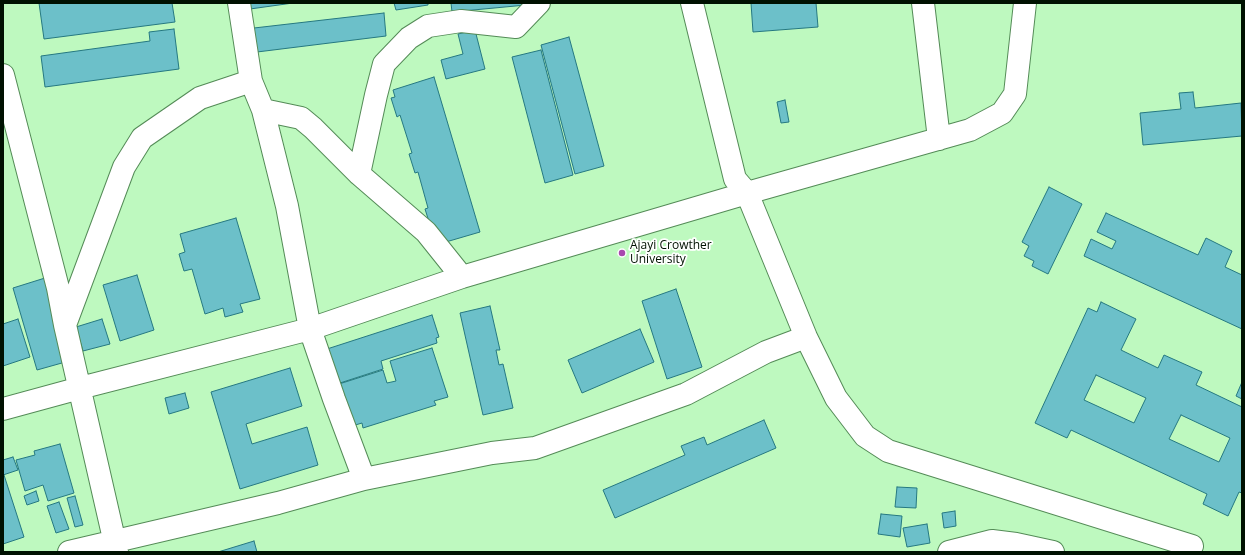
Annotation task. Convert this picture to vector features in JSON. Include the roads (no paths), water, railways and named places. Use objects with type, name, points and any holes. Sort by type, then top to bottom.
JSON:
[{"type":"street","points":[[239,3],[251,81],[263,110],[287,206],[310,329],[334,400],[364,479]]},
{"type":"street","points":[[359,174],[384,64],[409,38],[428,26],[461,21],[516,27],[539,3]]},
{"type":"street","points":[[692,3],[735,178],[747,193],[806,337],[836,398],[865,436],[888,450],[1192,546]]},
{"type":"street","points":[[923,3],[939,139]]},
{"type":"street","points":[[3,409],[310,329],[462,277],[747,193],[970,130],[1002,113],[1015,94],[1025,3]]},
{"type":"street","points":[[3,76],[58,288],[65,325],[116,546]]},
{"type":"street","points":[[65,325],[124,167],[142,138],[200,98],[251,81]]},
{"type":"street","points":[[263,110],[301,118],[313,128],[359,174],[426,232],[462,277]]},
{"type":"street","points":[[69,552],[116,546],[364,479],[492,453],[535,448],[686,394],[766,352],[806,337]]},
{"type":"street","points":[[949,552],[992,541],[1016,544],[1053,552]]},
{"type":"place","name":"Ajayi Crowther University","points":[[622,253]]}]
